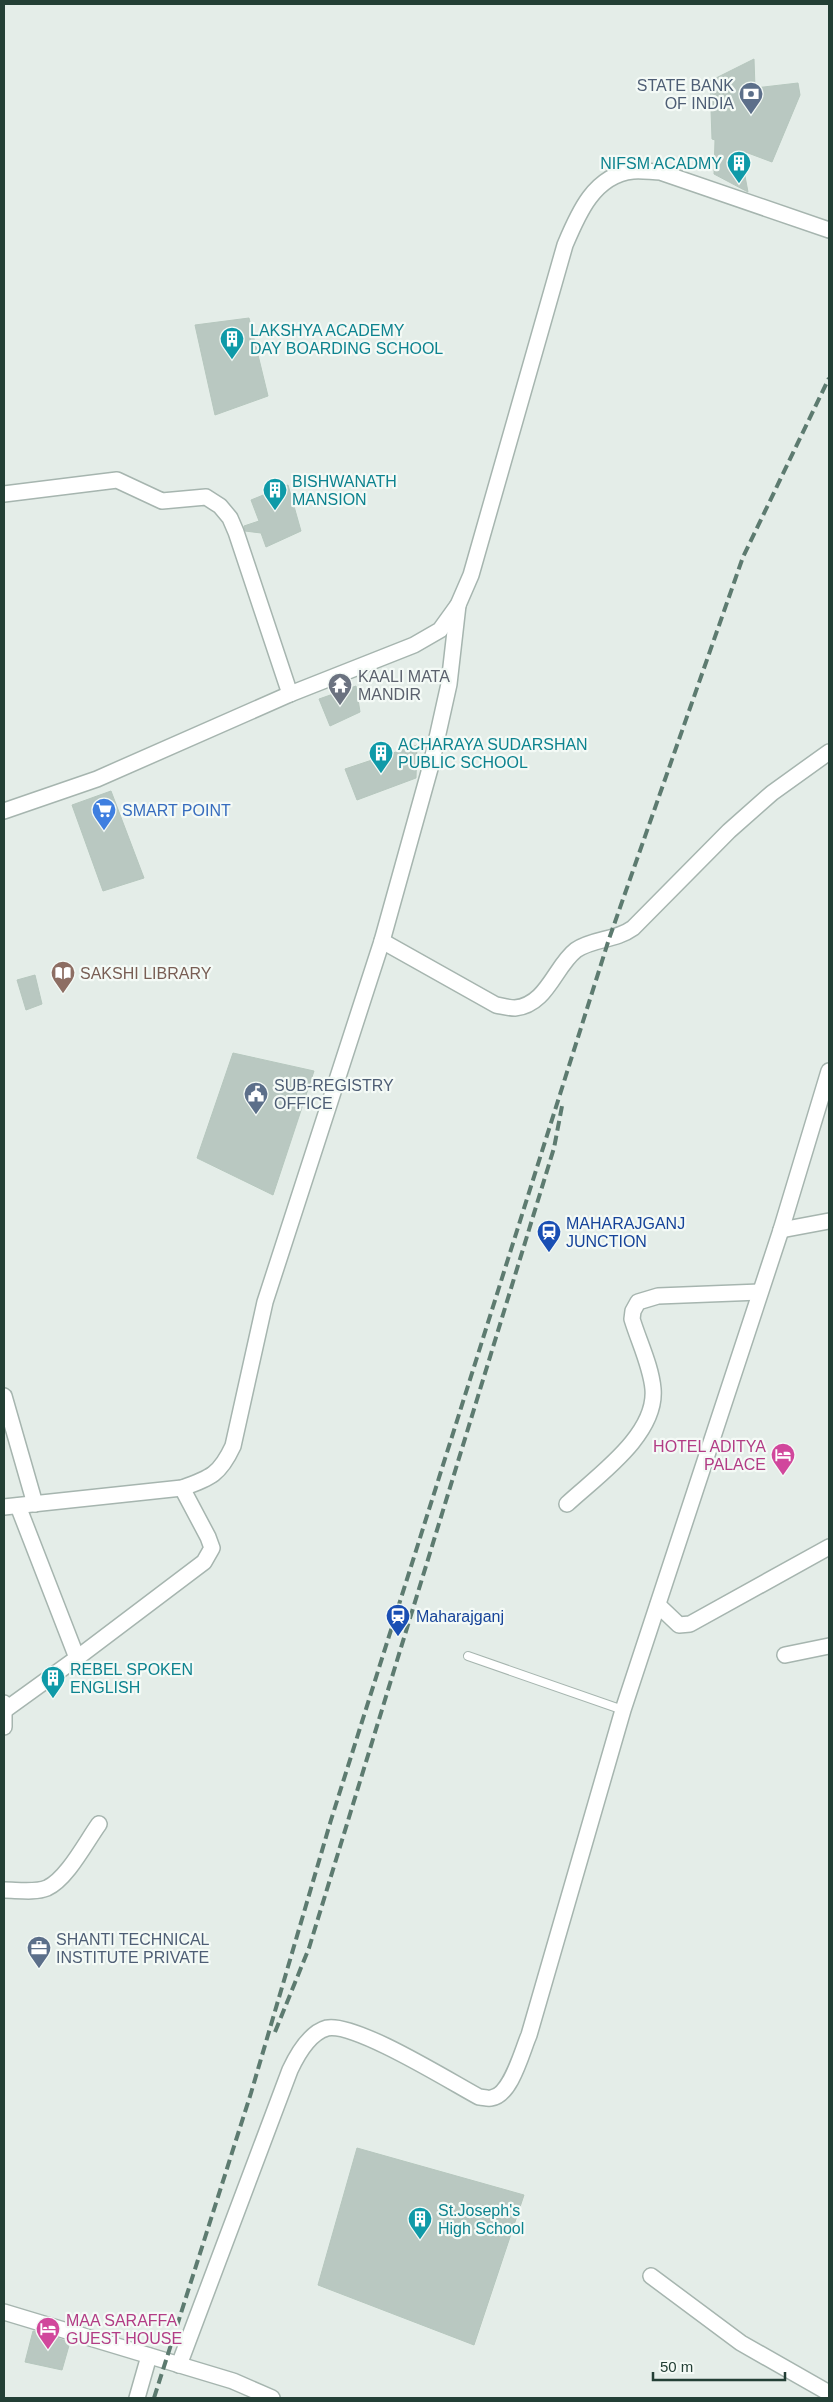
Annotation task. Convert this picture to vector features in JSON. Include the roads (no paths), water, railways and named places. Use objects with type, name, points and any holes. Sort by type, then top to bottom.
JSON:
[{"type":"street","points":[[4,810],[97,779],[290,694],[414,645],[440,630],[458,605],[471,575],[565,245],[577,218],[591,194],[610,179],[632,171],[660,172],[829,230]]},
{"type":"street","points":[[4,494],[117,480],[162,501],[206,497],[220,506],[230,518],[236,532],[290,694]]},
{"type":"street","points":[[77,1658],[11,1506],[182,1488],[204,1481],[224,1467],[233,1446],[265,1302],[382,941],[442,723],[449,684],[458,605]]},
{"type":"street","points":[[382,941],[496,1005],[516,1008],[532,1001],[550,986],[564,962],[576,950],[592,942],[622,936],[633,928],[730,831],[772,793],[829,752]]},
{"type":"street","points":[[179,2365],[290,2070],[299,2051],[312,2037],[327,2028],[343,2029],[365,2036],[479,2097],[492,2098],[502,2093],[510,2083],[528,2035],[623,1710],[781,1230],[829,1071]]},
{"type":"street","points":[[781,1230],[829,1221]]},
{"type":"street","points":[[567,1504],[627,1449],[648,1418],[653,1389],[632,1319],[633,1311],[638,1302],[658,1296],[760,1292]]},
{"type":"street","points":[[4,1396],[35,1504]]},
{"type":"street","points":[[4,1727],[4,1706],[77,1658],[204,1562],[212,1548],[182,1488]]},
{"type":"street","points":[[658,1605],[680,1625],[690,1624],[829,1547]]},
{"type":"street","points":[[785,1655],[829,1646]]},
{"type":"street","points":[[4,1890],[36,1890],[54,1884],[63,1875],[99,1824]]},
{"type":"street","points":[[650,2276],[741,2343],[829,2393]]},
{"type":"street","points":[[4,2312],[233,2382],[272,2398]]},
{"type":"street","points":[[136,2398],[149,2356]]},
{"type":"lane","points":[[468,1656],[623,1710]]},
{"type":"railway","points":[[154,2398],[251,2093],[331,1820],[609,939],[743,557],[829,378]]},
{"type":"railway","points":[[275,2032],[309,1948],[554,1148],[562,1106]]},
{"type":"place","name":"STATE BANK OF INDIA","points":[[751,115]]},
{"type":"place","name":"NIFSM ACADMY","points":[[739,184]]},
{"type":"place","name":"LAKSHYA ACADEMY DAY BOARDING SCHOOL","points":[[232,360]]},
{"type":"place","name":"BISHWANATH MANSION","points":[[275,511]]},
{"type":"place","name":"KAALI MATA MANDIR","points":[[340,706]]},
{"type":"place","name":"ACHARAYA SUDARSHAN PUBLIC SCHOOL","points":[[381,774]]},
{"type":"place","name":"SMART POINT","points":[[104,831]]},
{"type":"place","name":"SAKSHI LIBRARY","points":[[63,994]]},
{"type":"place","name":"SUB-REGISTRY OFFICE","points":[[256,1115]]},
{"type":"place","name":"MAHARAJGANJ JUNCTION","points":[[549,1253]]},
{"type":"place","name":"HOTEL ADITYA PALACE","points":[[783,1476]]},
{"type":"place","name":"Maharajganj","points":[[398,1637]]},
{"type":"place","name":"REBEL SPOKEN ENGLISH","points":[[53,1699]]},
{"type":"place","name":"SHANTI TECHNICAL INSTITUTE PRIVATE","points":[[39,1969]]},
{"type":"place","name":"St.Joseph's High School","points":[[420,2240]]},
{"type":"place","name":"MAA SARAFFA GUEST HOUSE","points":[[48,2350]]}]
